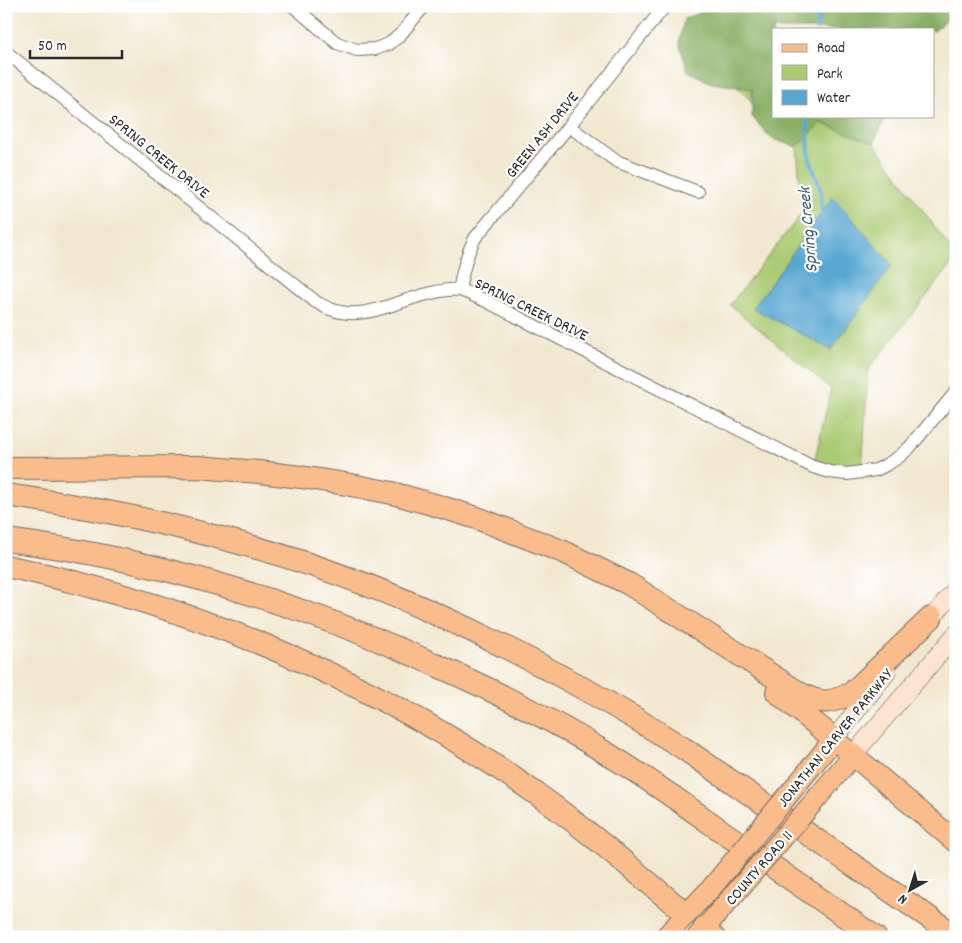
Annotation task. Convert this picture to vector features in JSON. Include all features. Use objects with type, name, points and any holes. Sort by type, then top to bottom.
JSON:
[{"type":"highway","points":[[6,468],[197,467],[259,472],[301,476],[346,484],[435,505],[477,518],[564,552],[629,584],[801,694],[815,701],[836,700],[852,693],[931,618]]},
{"type":"highway","points":[[6,495],[100,510],[206,534],[261,550],[371,588],[426,609],[476,632],[587,689],[660,733],[956,936]]},
{"type":"highway","points":[[6,540],[141,564],[222,585],[303,610],[433,663],[509,699],[609,755],[662,789],[875,937]]},
{"type":"highway","points":[[6,566],[80,582],[179,612],[266,645],[366,691],[448,737],[537,794],[600,842],[686,914]]},
{"type":"highway","points":[[678,615],[744,665],[834,739]]},
{"type":"highway","points":[[853,755],[956,842]]},
{"type":"main road","name":"JONATHAN CARVER PARKWAY","points":[[713,886],[956,589]]},
{"type":"main road","name":"JONATHAN CARVER PARKWAY","points":[[818,796],[956,634]]},
{"type":"main road","points":[[834,739],[853,755]]},
{"type":"main road","name":"COUNTY ROAD 11","points":[[705,934],[731,898],[818,796]]},
{"type":"main road","name":"COUNTY ROAD 11","points":[[665,937],[713,886]]},
{"type":"main road","points":[[686,914],[705,934]]},
{"type":"street","points":[[293,6],[337,42],[357,50],[375,49],[389,44],[400,36],[424,6]]},
{"type":"street","name":"GREEN ASH DRIVE","points":[[459,290],[466,258],[475,238],[569,126],[665,6]]},
{"type":"street","name":"SPRING CREEK DRIVE","points":[[6,52],[316,302],[329,309],[347,313],[365,313],[422,295],[443,290],[459,290],[484,300],[813,467],[830,472],[847,474],[876,470],[900,456],[910,447],[956,392]]},
{"type":"street","points":[[569,126],[616,160],[698,192]]},
{"type":"green space","points":[[718,6],[956,6],[956,11],[934,31],[934,28],[772,28],[772,118],[885,118],[874,143],[821,123],[797,147],[772,139],[752,117],[752,89],[711,83],[688,71],[679,43],[684,19]]},
{"type":"green space","points":[[772,29],[772,118],[859,122],[956,256],[956,259],[868,370],[862,472],[813,467],[831,389],[730,305],[802,213],[797,147],[689,39]]},
{"type":"water","points":[[833,197],[892,265],[831,350],[753,308]]},
{"type":"waterway","name":"Spring Creek","points":[[816,28],[822,6]]},
{"type":"waterway","name":"Spring Creek","points":[[807,118],[809,156],[821,191],[822,217]]}]
